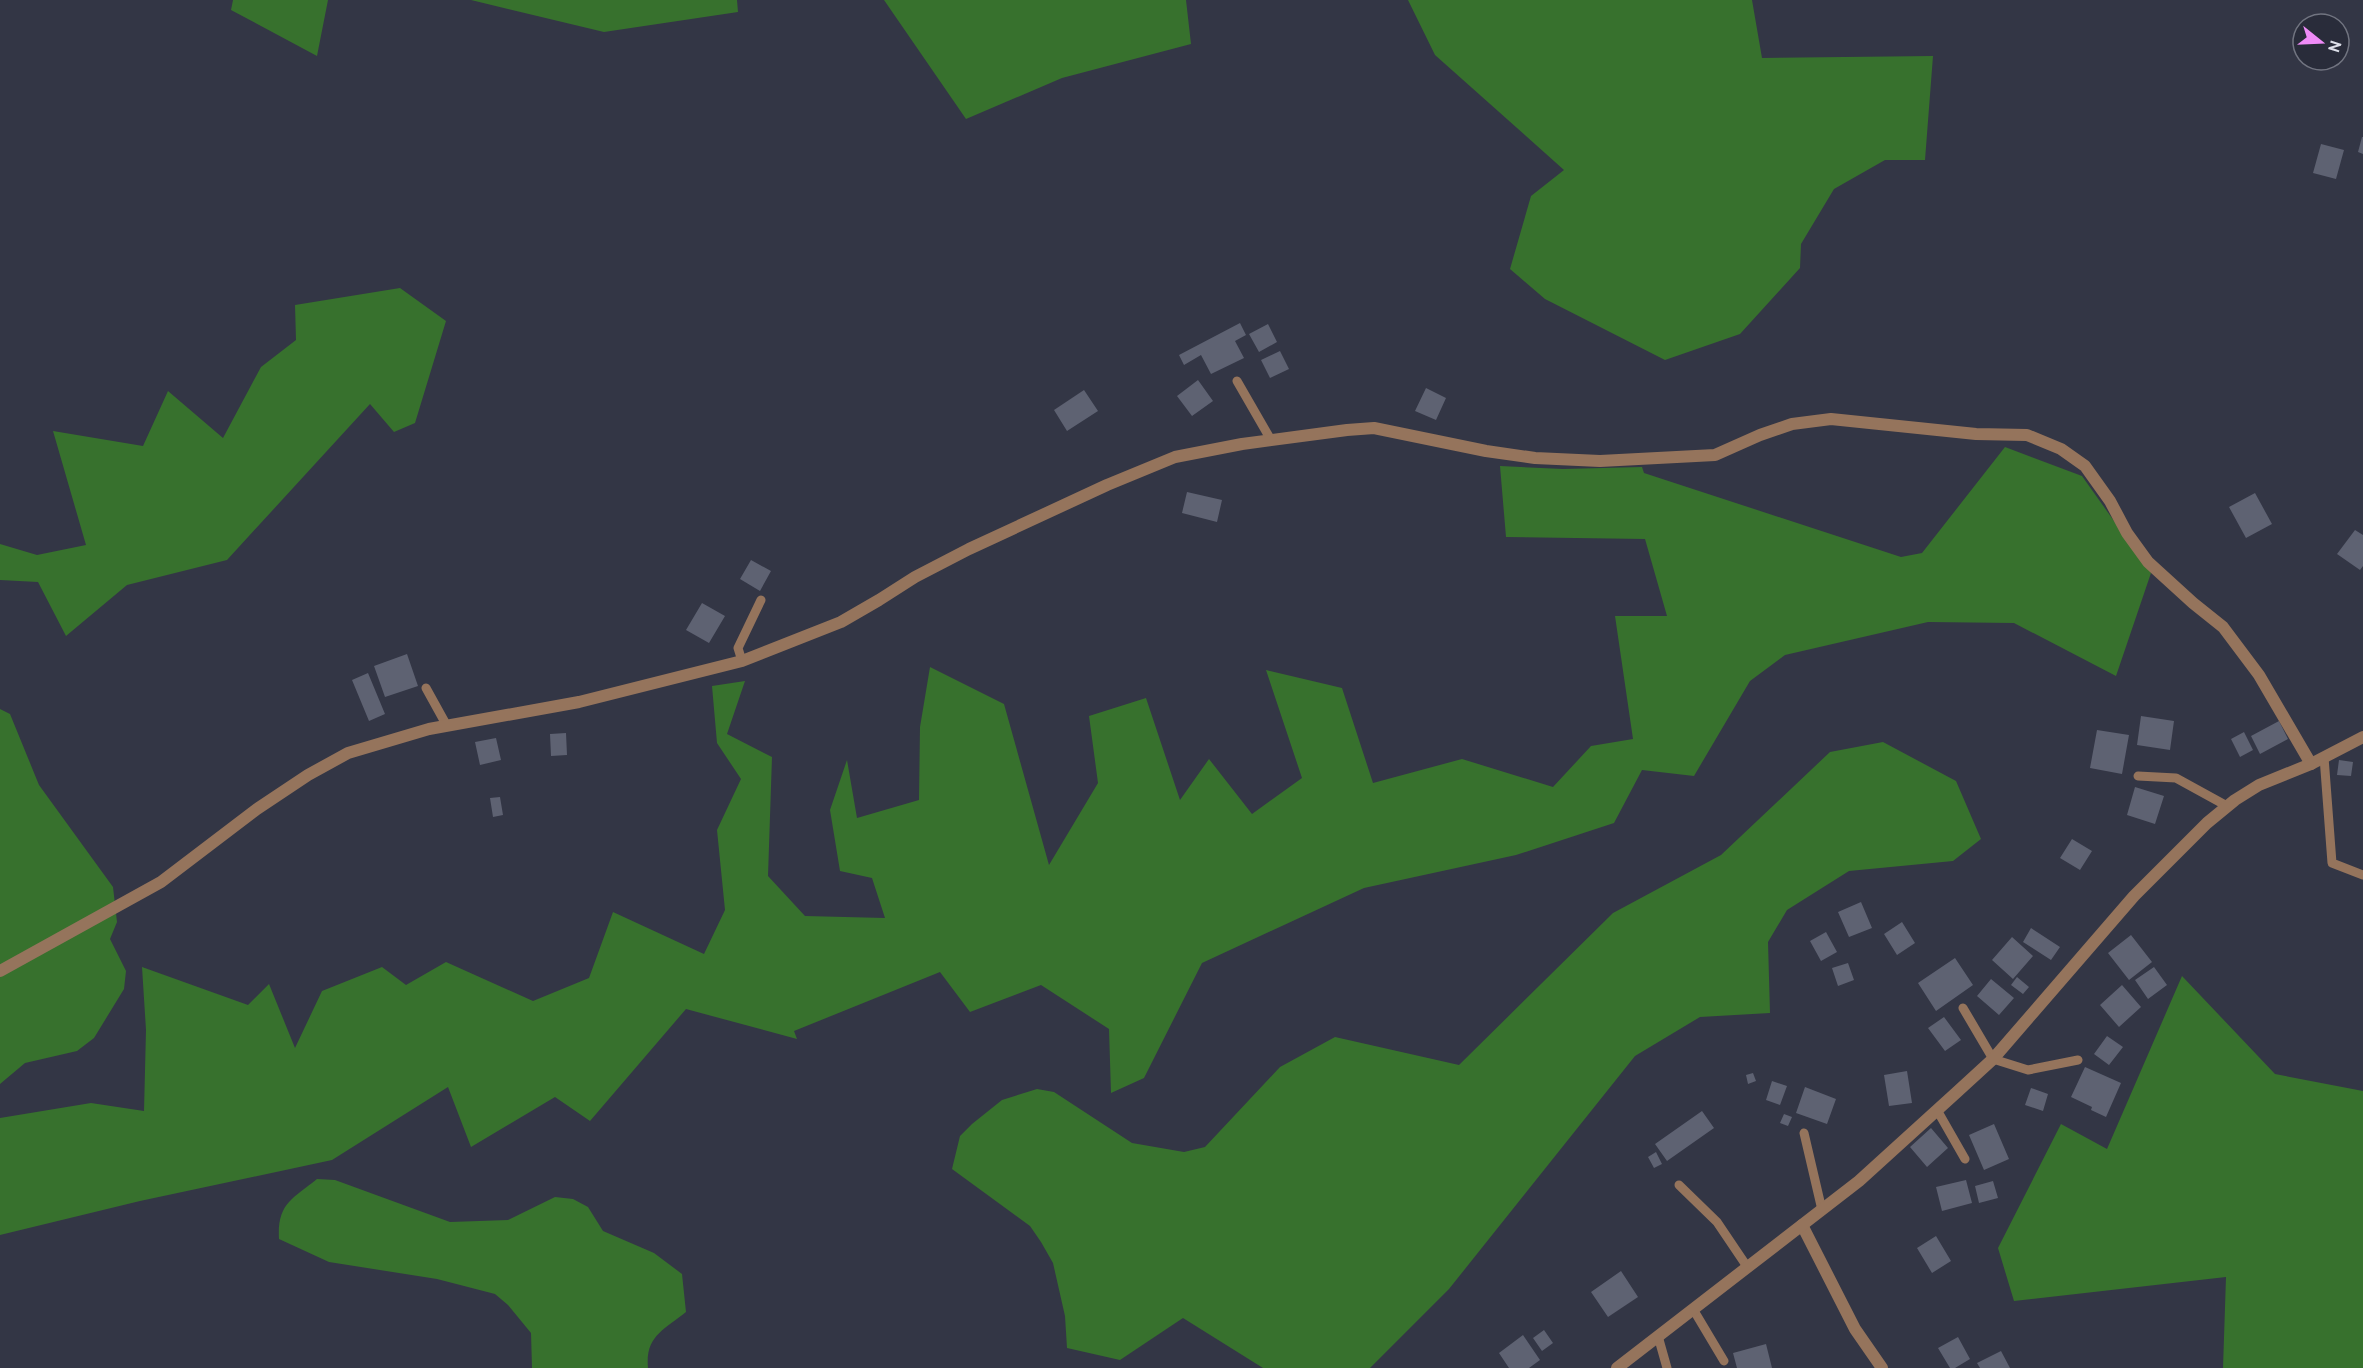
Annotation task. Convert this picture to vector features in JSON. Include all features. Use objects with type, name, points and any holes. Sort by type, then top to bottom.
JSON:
[{"type":"street","points":[[0,971],[161,882],[257,809],[308,775],[348,753],[395,737],[579,702],[742,661],[840,621],[915,577],[1107,485],[1175,457],[1271,440],[1374,428],[1486,451],[1535,458],[1600,461],[1715,455],[1792,424],[1831,419],[1976,434],[2027,435],[2061,449],[2085,466],[2148,562],[2223,627],[2259,675],[2311,764]]},
{"type":"street","points":[[1617,1368],[1859,1181],[1993,1059],[2134,896],[2206,823],[2259,785],[2311,764],[2363,736]]},
{"type":"street","points":[[1803,1225],[1855,1329],[1882,1368]]},
{"type":"lane","points":[[1237,381],[1271,440]]},
{"type":"lane","points":[[742,661],[738,648],[761,600]]},
{"type":"lane","points":[[426,688],[447,726]]},
{"type":"lane","points":[[2324,757],[2332,863],[2363,875]]},
{"type":"lane","points":[[2138,776],[2176,778],[2227,806]]},
{"type":"lane","points":[[1963,1008],[1993,1059],[2028,1070],[2078,1060]]},
{"type":"lane","points":[[1937,1110],[1965,1159]]},
{"type":"lane","points":[[1804,1133],[1822,1210]]},
{"type":"lane","points":[[1679,1185],[1717,1222],[1748,1268]]},
{"type":"lane","points":[[1693,1309],[1724,1360]]},
{"type":"lane","points":[[1658,1336],[1667,1368]]},
{"type":"green space","points":[[233,0],[328,0],[317,56],[231,10]]},
{"type":"green space","points":[[471,0],[737,0],[738,12],[604,32]]},
{"type":"green space","points":[[884,0],[1186,0],[1191,44],[1062,78],[966,119]]},
{"type":"green space","points":[[1408,0],[1752,0],[1762,58],[1933,56],[1925,160],[1885,160],[1834,189],[1801,244],[1800,268],[1740,334],[1665,360],[1545,299],[1510,269],[1531,196],[1564,170],[1435,55]]},
{"type":"green space","points":[[400,288],[446,321],[415,423],[394,432],[370,404],[227,560],[127,585],[66,636],[38,582],[0,580],[0,544],[37,555],[86,545],[53,431],[143,446],[168,391],[223,438],[261,367],[296,340],[295,305]]},
{"type":"green space","points":[[2005,447],[2082,476],[2151,573],[2116,676],[2014,623],[1928,622],[1785,655],[1750,681],[1694,776],[1642,770],[1614,823],[1516,855],[1364,888],[1202,963],[1144,1078],[1111,1093],[1109,1029],[1041,985],[970,1012],[940,972],[794,1031],[797,1039],[686,1009],[590,1121],[555,1097],[471,1147],[448,1087],[332,1160],[140,1201],[0,1235],[0,1118],[91,1103],[144,1111],[146,1030],[142,967],[248,1005],[269,984],[295,1048],[322,991],[382,967],[406,985],[446,962],[533,1001],[589,978],[613,912],[704,954],[725,910],[717,830],[741,779],[717,743],[712,686],[745,681],[727,734],[772,757],[768,876],[805,916],[885,918],[872,878],[840,871],[830,810],[847,760],[857,818],[919,800],[920,727],[930,667],[1004,704],[1049,865],[1098,783],[1089,716],[1146,698],[1180,800],[1209,759],[1252,814],[1302,778],[1266,670],[1342,688],[1373,783],[1462,759],[1553,787],[1591,746],[1633,739],[1615,616],[1667,616],[1645,539],[1506,537],[1500,466],[1563,469],[1642,467],[1644,473],[1901,557],[1922,553]]},
{"type":"green space","points":[[0,709],[10,714],[39,785],[113,887],[117,922],[110,939],[126,971],[124,989],[94,1038],[77,1051],[25,1063],[0,1084]]},
{"type":"green space","points":[[1883,742],[1956,781],[1981,839],[1953,861],[1849,871],[1787,910],[1768,942],[1770,1013],[1700,1017],[1635,1056],[1449,1289],[1370,1368],[1263,1368],[1183,1318],[1120,1360],[1067,1348],[1065,1316],[1053,1263],[1041,1242],[1030,1226],[952,1169],[960,1136],[972,1124],[1002,1100],[1037,1089],[1054,1092],[1132,1143],[1184,1152],[1205,1147],[1280,1067],[1335,1037],[1459,1065],[1613,913],[1721,855],[1830,752]]},
{"type":"green space","points":[[2182,976],[2275,1074],[2363,1091],[2363,1368],[2223,1368],[2226,1277],[2014,1301],[1998,1248],[2061,1124],[2107,1149]]},
{"type":"green space","points":[[317,1179],[335,1180],[450,1222],[508,1220],[555,1197],[573,1199],[588,1207],[603,1231],[654,1253],[682,1274],[686,1312],[653,1341],[648,1357],[648,1368],[532,1368],[531,1333],[508,1305],[495,1294],[437,1279],[329,1262],[279,1239],[281,1218],[288,1203]]},
{"type":"building","points":[[2363,137],[2363,154],[2358,152]]},
{"type":"building","points":[[2321,144],[2344,150],[2336,179],[2313,173]]},
{"type":"building","points":[[1240,323],[1246,335],[1235,341],[1244,358],[1211,374],[1201,355],[1184,365],[1179,355]]},
{"type":"building","points":[[1268,324],[1277,342],[1259,352],[1249,334]]},
{"type":"building","points":[[1280,351],[1289,369],[1270,378],[1261,360]]},
{"type":"building","points":[[1198,380],[1213,401],[1192,416],[1177,396]]},
{"type":"building","points":[[1426,388],[1446,398],[1436,420],[1415,411]]},
{"type":"building","points":[[1084,390],[1098,411],[1067,431],[1054,410]]},
{"type":"building","points":[[1187,492],[1222,500],[1217,522],[1182,513]]},
{"type":"building","points":[[2255,493],[2272,524],[2246,538],[2229,507]]},
{"type":"building","points":[[2355,530],[2363,535],[2363,566],[2360,570],[2337,554]]},
{"type":"building","points":[[751,560],[771,571],[760,591],[740,579]]},
{"type":"building","points":[[702,603],[725,616],[709,643],[686,630]]},
{"type":"building","points":[[407,654],[418,686],[385,697],[374,666]]},
{"type":"building","points":[[368,673],[385,714],[369,721],[352,680]]},
{"type":"building","points":[[2141,716],[2174,721],[2170,750],[2137,745]]},
{"type":"building","points":[[2279,721],[2288,739],[2260,754],[2251,736]]},
{"type":"building","points":[[2097,730],[2129,735],[2122,774],[2090,768]]},
{"type":"building","points":[[2244,732],[2253,750],[2240,757],[2231,739]]},
{"type":"building","points":[[566,733],[567,755],[551,756],[550,734]]},
{"type":"building","points":[[496,738],[501,760],[480,765],[475,742]]},
{"type":"building","points":[[2339,760],[2353,762],[2351,776],[2337,775]]},
{"type":"building","points":[[2135,787],[2164,796],[2155,824],[2127,815]]},
{"type":"building","points":[[500,797],[503,815],[493,817],[490,798]]},
{"type":"building","points":[[2072,839],[2092,851],[2080,870],[2060,858]]},
{"type":"building","points":[[1861,902],[1872,928],[1849,937],[1838,912]]},
{"type":"building","points":[[1902,922],[1915,943],[1897,955],[1884,934]]},
{"type":"building","points":[[2031,928],[2060,947],[2051,960],[2023,942]]},
{"type":"building","points":[[1826,932],[1837,952],[1821,961],[1810,941]]},
{"type":"building","points":[[2131,935],[2152,962],[2129,980],[2108,953]]},
{"type":"building","points":[[2012,937],[2033,956],[2013,979],[1992,960]]},
{"type":"building","points":[[1955,958],[1973,985],[1936,1011],[1918,983]]},
{"type":"building","points":[[1848,963],[1854,980],[1838,986],[1832,968]]},
{"type":"building","points":[[2154,967],[2167,985],[2148,999],[2135,980]]},
{"type":"building","points":[[2017,977],[2029,987],[2023,994],[2011,985]]},
{"type":"building","points":[[1991,979],[2014,998],[1999,1015],[1977,996]]},
{"type":"building","points":[[2122,985],[2141,1007],[2119,1027],[2100,1005]]},
{"type":"building","points":[[1944,1017],[1961,1040],[1945,1051],[1928,1028]]},
{"type":"building","points":[[2107,1036],[2123,1047],[2109,1065],[2094,1054]]},
{"type":"building","points":[[2085,1067],[2121,1083],[2106,1117],[2071,1097]]},
{"type":"building","points":[[1907,1071],[1912,1103],[1889,1106],[1884,1075]]},
{"type":"building","points":[[1753,1073],[1756,1081],[1748,1084],[1746,1075]]},
{"type":"building","points":[[1772,1081],[1787,1086],[1780,1105],[1766,1100]]},
{"type":"building","points":[[1805,1087],[1836,1099],[1827,1124],[1796,1113]]},
{"type":"building","points":[[2031,1088],[2048,1094],[2043,1111],[2025,1105]]},
{"type":"building","points":[[1702,1111],[1714,1128],[1667,1161],[1655,1144]]},
{"type":"building","points":[[1784,1114],[1792,1117],[1788,1126],[1780,1123]]},
{"type":"building","points":[[1994,1124],[2009,1159],[1984,1170],[1969,1135]]},
{"type":"building","points":[[1931,1128],[1948,1148],[1927,1167],[1910,1147]]},
{"type":"building","points":[[1656,1152],[1662,1164],[1654,1168],[1648,1157]]},
{"type":"building","points":[[1966,1180],[1972,1203],[1942,1211],[1936,1187]]},
{"type":"building","points":[[1993,1181],[1998,1198],[1979,1203],[1975,1186]]},
{"type":"building","points":[[1936,1236],[1951,1261],[1932,1273],[1917,1248]]},
{"type":"building","points":[[1621,1271],[1638,1297],[1608,1317],[1591,1292]]},
{"type":"building","points":[[1544,1330],[1553,1343],[1542,1351],[1533,1338]]},
{"type":"building","points":[[1523,1335],[1540,1360],[1529,1368],[1509,1368],[1499,1353]]},
{"type":"building","points":[[1958,1337],[1970,1359],[1955,1368],[1950,1368],[1938,1348]]},
{"type":"building","points":[[1766,1344],[1772,1368],[1737,1368],[1733,1353]]},
{"type":"building","points":[[2001,1351],[2010,1368],[1980,1368],[1977,1363]]}]
